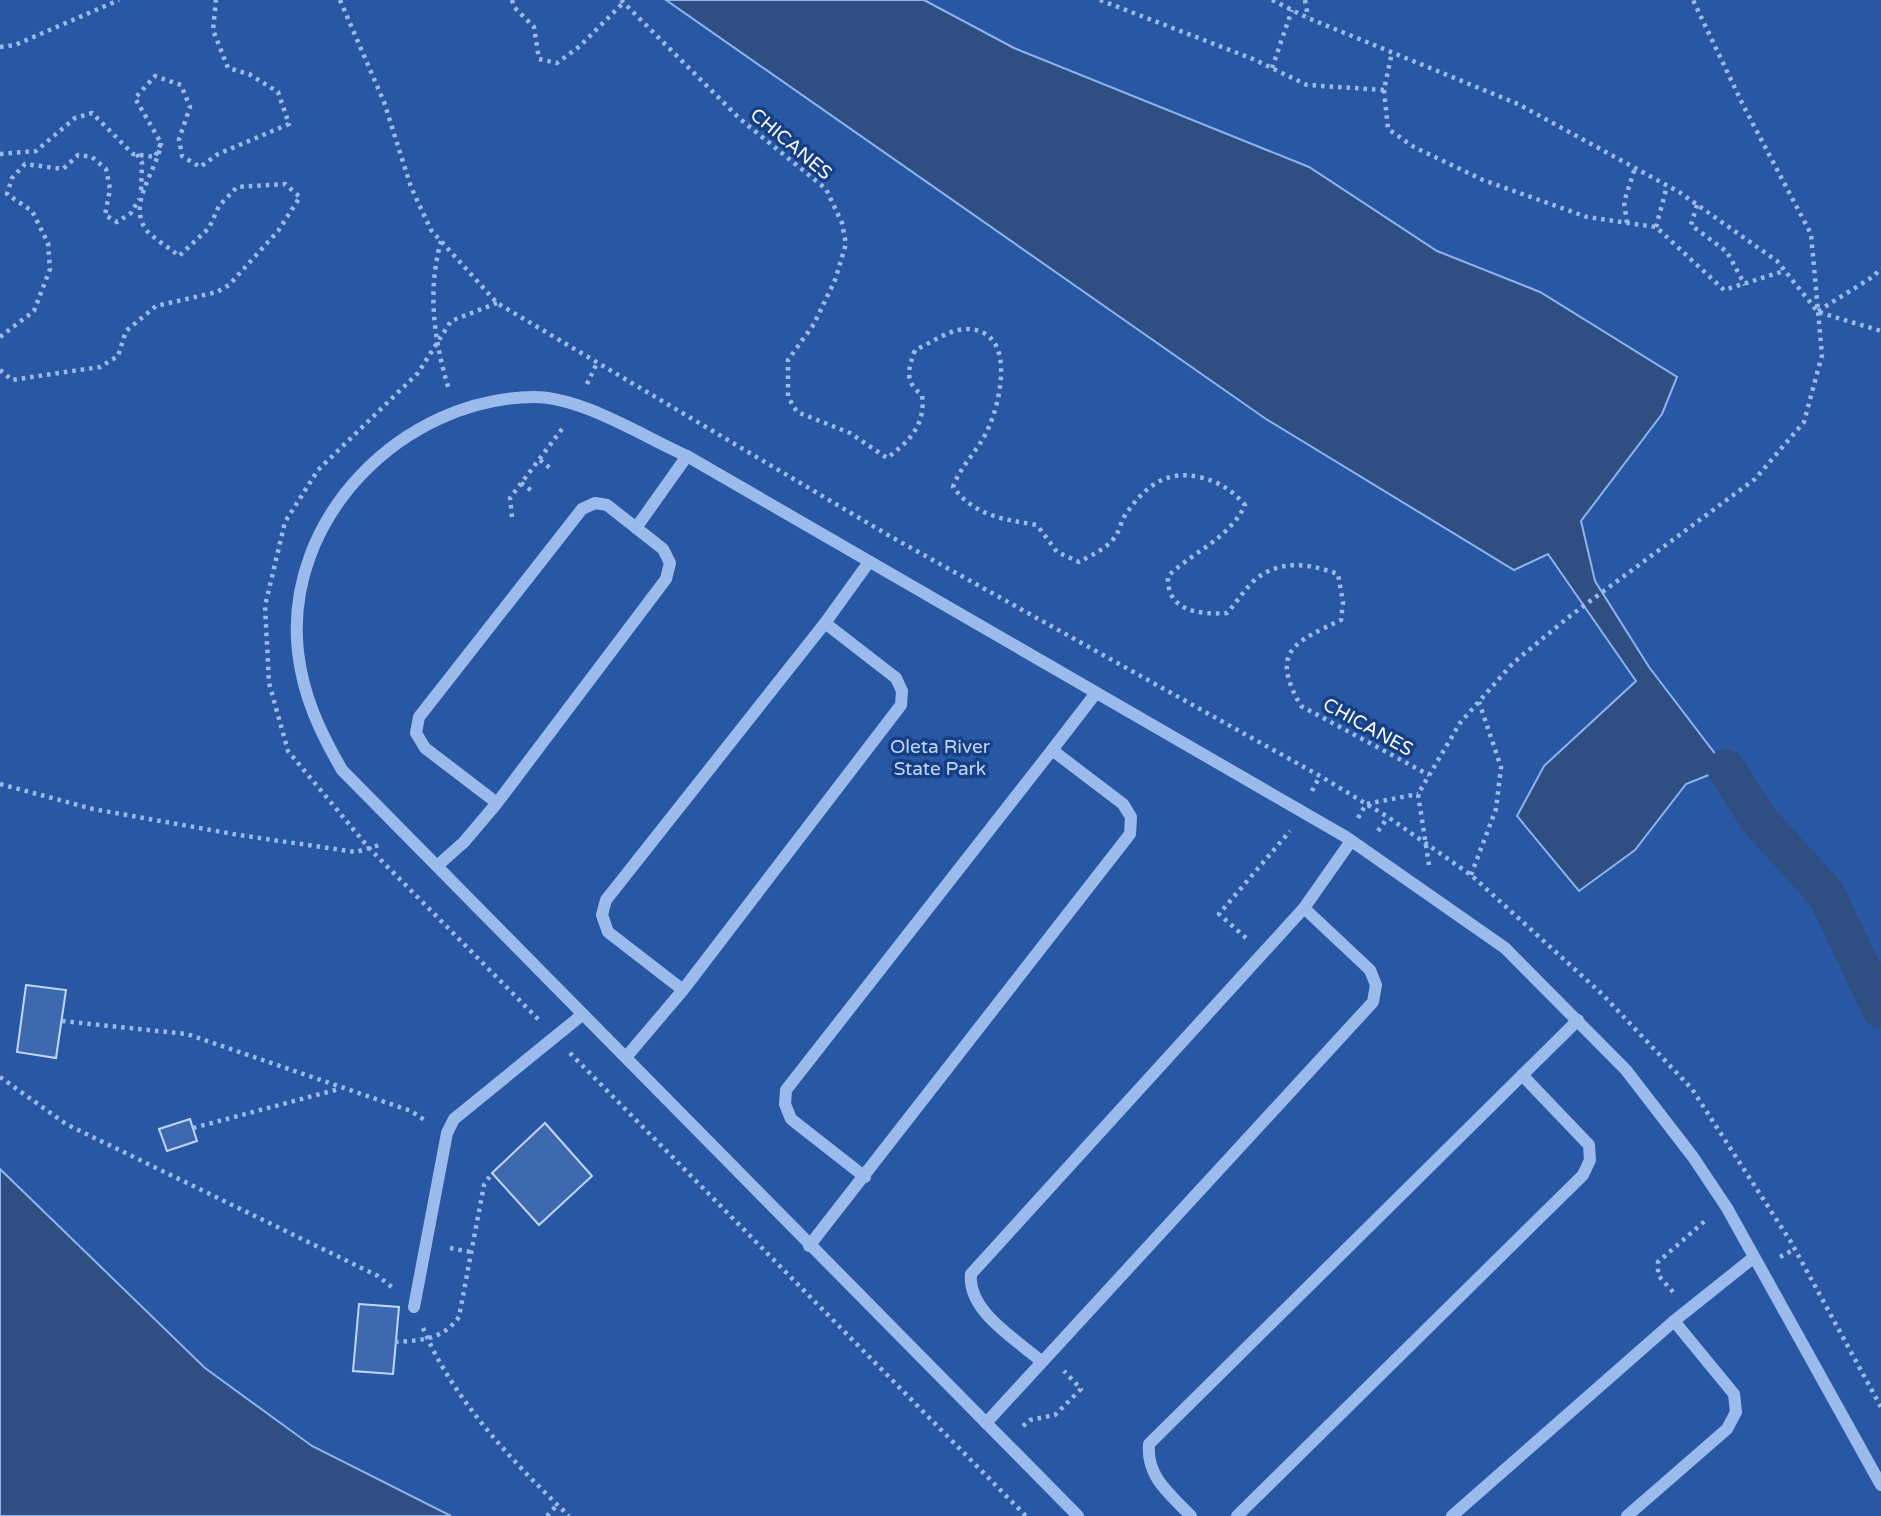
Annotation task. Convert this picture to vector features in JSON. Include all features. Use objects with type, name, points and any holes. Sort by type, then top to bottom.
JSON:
[{"type":"street","points":[[1079,1516],[809,1246],[627,1056],[342,770],[321,734],[305,692],[298,649],[299,601],[310,551],[334,507],[364,470],[407,433],[455,412],[502,399],[550,400],[576,405],[687,456],[1348,839],[1433,896],[1505,948],[1578,1020],[1626,1070],[1693,1157],[1727,1208],[1881,1485]]},
{"type":"street","points":[[636,527],[687,456]]},
{"type":"street","points":[[437,866],[464,842],[496,803],[666,579],[670,563],[663,549],[607,505],[595,503],[582,509],[419,717],[416,733],[425,748],[496,803]]},
{"type":"street","points":[[683,990],[608,932],[602,915],[606,900],[825,623],[869,562]]},
{"type":"street","points":[[627,1056],[683,990],[901,705],[902,691],[896,678],[825,623]]},
{"type":"street","points":[[865,1177],[791,1119],[785,1104],[786,1090],[1096,693]]},
{"type":"street","points":[[809,1246],[1130,834],[1131,817],[1123,804],[1052,750]]},
{"type":"street","points":[[1042,1362],[975,1302],[969,1288],[971,1274],[1304,908],[1348,839]]},
{"type":"street","points":[[986,1423],[1373,1002],[1377,985],[1370,970],[1304,908]]},
{"type":"street","points":[[414,1307],[447,1133],[454,1119],[583,1014]]},
{"type":"street","points":[[1191,1516],[1153,1476],[1147,1460],[1149,1444],[1578,1020]]},
{"type":"street","points":[[1237,1516],[1583,1174],[1590,1160],[1589,1145],[1522,1075]]},
{"type":"street","points":[[1451,1516],[1674,1321],[1753,1258]]},
{"type":"street","points":[[1627,1516],[1727,1429],[1736,1412],[1734,1394],[1674,1321]]},
{"type":"path","points":[[0,47],[15,45],[119,0]]},
{"type":"path","points":[[0,337],[34,311],[50,269],[48,243],[32,211],[7,194],[12,178],[29,164],[63,169],[78,155],[92,157],[106,169],[110,189],[105,215],[117,222],[131,213],[158,162],[161,144],[135,98],[155,76],[181,85],[190,107],[179,139],[182,156],[200,167],[218,155],[289,124],[278,92],[249,74],[228,68],[213,30],[216,0]]},
{"type":"path","points":[[340,0],[384,102],[411,187],[431,230],[497,303],[451,321],[418,373],[318,470],[285,522],[265,606],[269,683],[288,751],[369,848],[1026,1516]]},
{"type":"path","points":[[512,0],[514,7],[534,27],[539,59],[557,63],[580,46],[622,1]]},
{"type":"path","points":[[1100,0],[1272,68],[1307,85],[1384,90]]},
{"type":"path","points":[[1272,0],[1308,18],[1518,104],[1636,168],[1697,205],[1777,261],[1818,312],[1881,331]]},
{"type":"path","points":[[1305,0],[1308,18]]},
{"type":"path","points":[[1433,896],[1418,794],[1460,723],[1513,663],[1570,616],[1755,479],[1804,422],[1822,355],[1811,234],[1743,105],[1693,0]]},
{"type":"path","name":"CHICANES","points":[[622,1],[740,119],[826,189],[842,223],[846,244],[835,280],[814,324],[788,360],[788,397],[797,411],[830,427],[850,433],[887,458],[902,447],[924,413],[922,395],[912,387],[907,373],[915,350],[948,333],[964,329],[978,331],[993,341],[1001,356],[1001,384],[987,431],[960,468],[953,486],[964,501],[986,516],[1037,525],[1057,552],[1080,562],[1099,552],[1116,536],[1123,519],[1140,496],[1161,478],[1185,473],[1212,480],[1234,492],[1245,505],[1236,523],[1176,568],[1168,576],[1167,590],[1177,604],[1206,615],[1227,613],[1256,579],[1284,566],[1308,564],[1338,574],[1342,620],[1293,646],[1285,663],[1291,689],[1301,706],[1429,775]]},
{"type":"path","points":[[1272,68],[1292,10]]},
{"type":"path","points":[[1392,52],[1384,90],[1388,129],[1414,147],[1483,180],[1587,217],[1656,227],[1724,290],[1784,271]]},
{"type":"path","points":[[0,154],[36,151],[75,118],[92,113],[105,130],[137,154],[142,163],[140,215],[148,231],[179,256],[209,228],[219,205],[237,187],[285,184],[300,197],[278,230],[229,285],[216,292],[156,306],[126,331],[118,356],[100,367],[12,380],[0,370]]},
{"type":"path","points":[[137,154],[155,157],[161,144]]},
{"type":"path","points":[[21,152],[29,164]]},
{"type":"path","points":[[1627,223],[1624,202],[1636,168]]},
{"type":"path","points":[[1656,227],[1667,186]]},
{"type":"path","points":[[1697,205],[1691,225],[1727,252],[1745,285]]},
{"type":"path","points":[[441,240],[433,268],[436,345],[455,412]]},
{"type":"path","points":[[1818,312],[1874,276],[1881,268]]},
{"type":"path","points":[[582,395],[597,363]]},
{"type":"path","points":[[512,517],[510,498],[571,415]]},
{"type":"path","points":[[540,460],[550,468]]},
{"type":"path","points":[[521,483],[532,491]]},
{"type":"path","points":[[1471,875],[1496,809],[1501,767],[1479,702]]},
{"type":"path","points":[[0,784],[93,809],[239,835],[356,852],[408,836]]},
{"type":"path","points":[[1348,839],[1366,804],[1418,794]]},
{"type":"path","points":[[1263,953],[1219,914],[1297,822]]},
{"type":"path","points":[[62,1021],[187,1034],[340,1089],[411,1111],[430,1123]]},
{"type":"path","points":[[0,1077],[66,1124],[378,1276],[414,1307],[445,1374],[527,1475],[569,1516]]},
{"type":"path","points":[[193,1128],[340,1089]]},
{"type":"path","points":[[395,1342],[428,1340],[450,1330],[459,1317],[484,1185],[492,1173]]},
{"type":"path","points":[[1688,1310],[1658,1275],[1658,1262],[1696,1226],[1716,1215]]},
{"type":"path","points":[[427,1243],[471,1252]]},
{"type":"path","points":[[1019,1429],[1030,1420],[1055,1415],[1081,1389]]},
{"type":"path","points":[[547,1516],[557,1505]]},
{"type":"green space","name":"Oleta River State Park","points":[[0,0],[1881,0],[1881,1516],[451,1516],[312,1446],[205,1368],[0,1169]]},
{"type":"shaded area","points":[[666,0],[924,0],[1014,48],[1309,167],[1437,251],[1540,292],[1677,377],[1662,414],[1581,521],[1595,581],[1649,667],[1726,768],[1686,784],[1635,850],[1579,891],[1517,816],[1544,766],[1636,681],[1548,554],[1514,570],[1266,419]]},
{"type":"shaded area","points":[[0,1169],[205,1368],[312,1446],[451,1516],[0,1516]]},
{"type":"building","points":[[26,985],[66,990],[56,1058],[17,1052]]},
{"type":"building","points":[[190,1119],[197,1141],[167,1151],[159,1129]]},
{"type":"building","points":[[545,1123],[592,1176],[539,1225],[492,1173]]},
{"type":"building","points":[[359,1304],[399,1307],[393,1374],[353,1371]]},
{"type":"waterway","points":[[1726,768],[1758,819],[1826,894],[1881,1009]]}]
